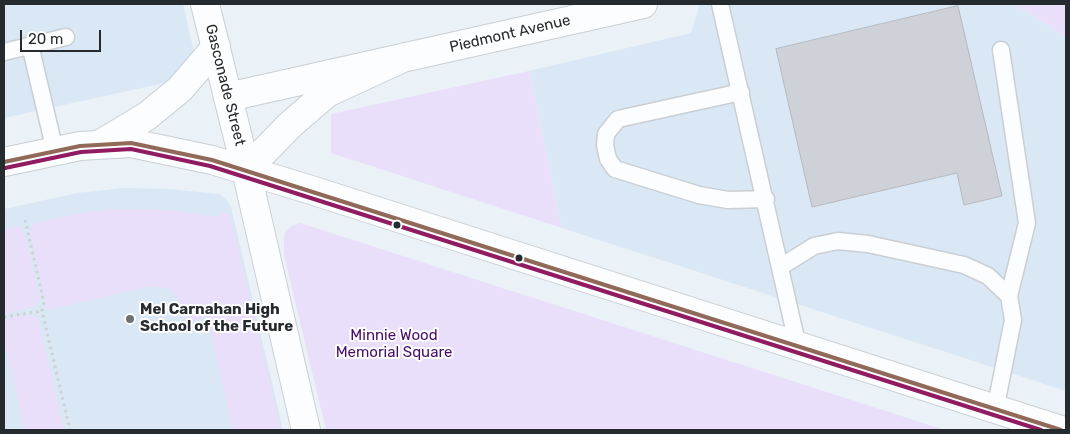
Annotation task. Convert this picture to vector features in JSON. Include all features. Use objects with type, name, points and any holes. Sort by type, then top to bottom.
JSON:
[{"type":"main road","name":"Gasconade Street","points":[[205,4],[246,170],[306,430]]},
{"type":"main road","name":"Piedmont Avenue","points":[[228,96],[405,57],[573,11],[643,4]]},
{"type":"main road","points":[[102,143],[147,116],[180,89],[216,47]]},
{"type":"main road","name":"Piedmont Avenue","points":[[246,170],[290,125],[327,93],[405,57]]},
{"type":"main road","points":[[4,162],[102,143],[130,143],[157,147],[246,170],[1061,430]]},
{"type":"lane","points":[[720,4],[782,266],[798,347]]},
{"type":"lane","points":[[4,52],[66,37]]},
{"type":"lane","points":[[30,45],[55,151]]},
{"type":"lane","points":[[995,410],[1013,320],[1009,296],[1027,223],[1001,50]]},
{"type":"lane","points":[[741,92],[618,119],[606,134],[606,151],[610,164],[616,169],[634,176],[718,198],[766,199]]},
{"type":"lane","points":[[782,266],[814,246],[838,241],[868,244],[964,265],[988,276],[1009,296]]},
{"type":"path","points":[[25,220],[44,302],[42,311],[70,430]]},
{"type":"path","points":[[4,317],[42,311]]},
{"type":"shaded area","points":[[4,4],[183,4],[193,48],[192,60],[175,79],[164,83],[4,118]]},
{"type":"shaded area","points":[[700,4],[1014,4],[1066,37],[1066,391],[562,228],[529,71],[691,33]]},
{"type":"shaded area","name":"Mel Carnahan High School of the Future","points":[[124,188],[169,189],[219,194],[226,199],[231,207],[283,430],[4,430],[4,209],[77,193]]},
{"type":"green space","points":[[1014,4],[1066,4],[1066,37]]},
{"type":"green space","points":[[529,71],[562,228],[331,153],[331,114]]},
{"type":"green space","points":[[115,209],[168,210],[218,217],[221,212],[230,214],[281,430],[233,430],[207,317],[185,322],[179,301],[173,292],[161,287],[152,286],[47,310],[30,232],[32,224],[80,213]]},
{"type":"green space","name":"Minnie Wood Memorial Square","points":[[300,223],[945,430],[326,430],[284,255],[284,234],[290,227]]},
{"type":"green space","points":[[19,226],[25,234],[40,299],[34,307],[4,314],[4,230]]},
{"type":"green space","points":[[25,315],[38,317],[64,430],[25,430],[4,341],[4,320]]},
{"type":"building","points":[[958,6],[1002,196],[964,205],[957,173],[812,207],[776,49]]},
{"type":"transit line","points":[[4,162],[80,146],[131,143],[212,160],[1061,430]]},
{"type":"transit line","points":[[5,168],[81,152],[131,149],[210,166],[1041,430]]},
{"type":"place","name":"Mel Carnahan High School of the Future","points":[[130,319]]}]
